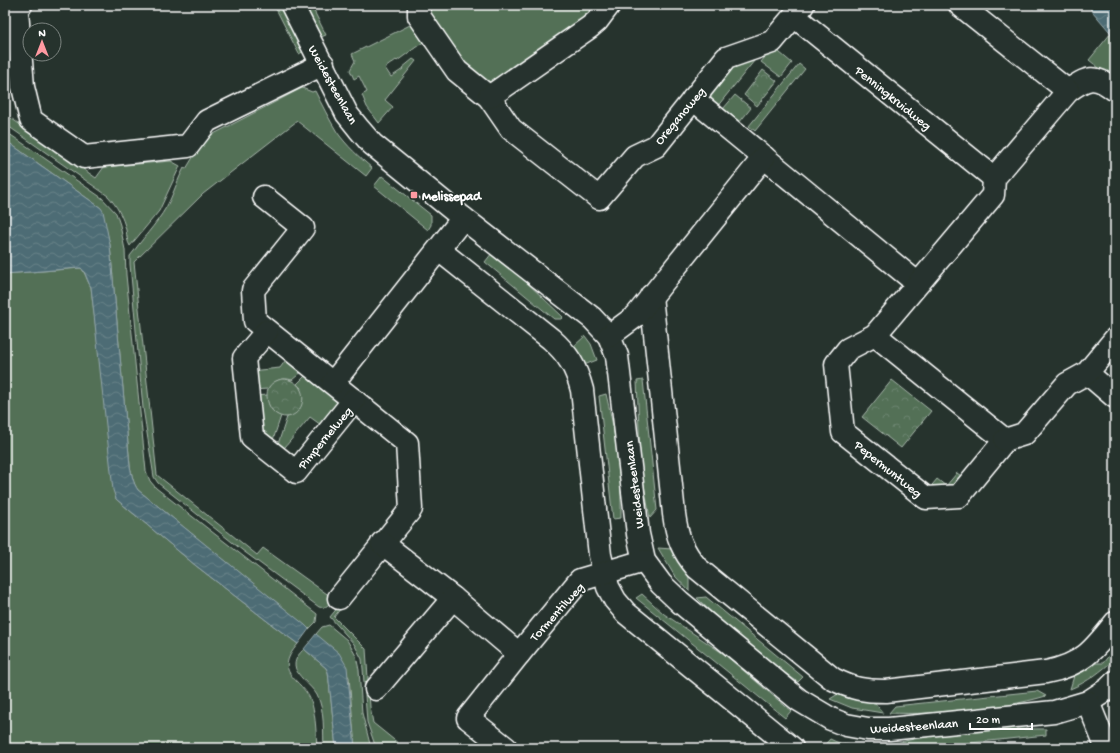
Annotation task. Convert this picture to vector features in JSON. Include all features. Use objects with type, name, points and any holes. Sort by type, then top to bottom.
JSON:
[{"type":"street","points":[[21,5],[17,10],[23,87],[31,120],[84,157],[188,146],[207,121],[323,64]]},
{"type":"street","name":"Weidesteenlaan","points":[[292,5],[347,114],[372,144],[592,318],[609,336],[617,356],[638,534],[644,561],[661,584],[680,602],[769,675],[815,710],[846,725],[889,729],[1054,712],[1088,702],[1108,689],[1115,682]]},
{"type":"street","points":[[489,97],[590,27],[597,21],[609,5]]},
{"type":"street","points":[[960,5],[1068,91]]},
{"type":"street","name":"Oreganoweg","points":[[419,10],[456,71],[489,97],[511,129],[599,198],[635,156],[656,146],[726,58],[772,42],[798,11]]},
{"type":"street","name":"Penningkruidweg","points":[[798,11],[994,178]]},
{"type":"street","points":[[693,99],[917,284],[993,195],[994,178],[1068,91],[1081,82],[1095,79],[1107,84],[1115,90]]},
{"type":"street","points":[[609,336],[636,316],[764,157]]},
{"type":"street","name":"Pimpernelweg","points":[[264,197],[303,228],[253,290],[255,321],[407,443],[410,510],[339,598]]},
{"type":"street","points":[[333,383],[464,218]]},
{"type":"street","points":[[439,250],[551,338],[563,350],[572,363],[582,390],[603,573],[615,600],[626,613],[792,748]]},
{"type":"street","name":"Pepermuntweg","points":[[917,284],[875,335],[848,349],[836,364],[844,432],[926,498],[958,496],[1005,440]]},
{"type":"street","points":[[651,296],[676,531],[681,546],[687,557],[697,568],[833,679],[850,687],[867,691],[886,691],[1062,669],[1078,662],[1092,651],[1115,623]]},
{"type":"street","name":"Pimpernelweg","points":[[267,330],[244,358],[252,437],[296,472],[354,400]]},
{"type":"street","points":[[875,335],[1005,440],[1024,434],[1067,384],[1087,374],[1115,339]]},
{"type":"street","points":[[1087,374],[1115,397]]},
{"type":"street","points":[[382,543],[452,598],[519,654]]},
{"type":"street","name":"Tormentilweg","points":[[506,748],[468,718],[580,580],[644,561]]},
{"type":"street","points":[[376,689],[452,598]]},
{"type":"street","points":[[1088,702],[1105,743]]},
{"type":"green space","points":[[274,5],[281,5],[304,51],[299,54]]},
{"type":"green space","points":[[304,5],[311,5],[326,35],[321,37]]},
{"type":"green space","points":[[426,5],[600,5],[593,14],[490,89],[462,66],[432,23]]},
{"type":"green space","points":[[414,23],[426,40],[385,68],[391,77],[403,69],[402,68],[413,59],[416,61],[385,100],[393,107],[379,123],[367,107],[362,95],[367,92],[359,76],[354,79],[350,70],[355,61],[352,54]]},
{"type":"green space","points":[[1111,33],[1115,38],[1115,81],[1089,60]]},
{"type":"green space","points":[[773,47],[792,63],[781,77],[761,62]]},
{"type":"green space","points":[[763,50],[716,108],[712,105],[710,88],[730,64]]},
{"type":"green space","points":[[799,64],[805,69],[755,131],[749,126]]},
{"type":"green space","points":[[763,70],[777,81],[757,106],[744,95]]},
{"type":"green space","points":[[302,88],[312,92],[315,91],[337,132],[353,151],[372,168],[366,176],[297,121],[203,194],[134,262],[157,475],[257,555],[263,548],[334,599],[324,607],[319,607],[242,550],[158,483],[154,477],[143,408],[130,264],[130,256],[162,214],[184,168],[186,169],[204,139]]},
{"type":"green space","points":[[735,95],[751,108],[739,123],[723,109]]},
{"type":"green space","points":[[5,114],[96,178],[104,167],[171,161],[180,166],[159,211],[130,246],[125,225],[117,208],[108,196],[5,124]]},
{"type":"green space","points":[[5,131],[102,198],[116,213],[125,250],[126,275],[146,471],[150,481],[156,488],[317,614],[316,622],[309,629],[136,487],[130,466],[110,245],[101,208],[5,140]]},
{"type":"green space","points":[[382,176],[431,215],[431,225],[428,230],[374,186]]},
{"type":"green space","points":[[492,253],[521,277],[563,317],[561,319],[554,319],[485,262]]},
{"type":"green space","points":[[81,268],[91,287],[116,499],[195,565],[298,644],[290,655],[287,663],[288,670],[308,695],[312,704],[317,748],[5,748],[5,274]]},
{"type":"green space","points":[[585,336],[591,344],[597,360],[584,365],[573,347]]},
{"type":"green space","points":[[288,357],[304,370],[292,380],[282,379],[275,381],[268,389],[252,390],[250,371],[280,368]]},
{"type":"green space","points":[[308,373],[336,396],[337,405],[321,425],[310,417],[280,453],[276,450],[287,417],[291,416],[301,388],[297,384]]},
{"type":"green space","points":[[282,379],[291,381],[297,385],[301,390],[303,397],[299,410],[294,415],[286,417],[276,414],[272,410],[267,396],[267,391],[270,385]]},
{"type":"green space","points":[[643,380],[657,510],[650,518],[641,474],[639,454],[637,381]]},
{"type":"green space","points":[[892,380],[931,411],[901,448],[862,417]]},
{"type":"green space","points":[[606,394],[613,425],[619,471],[621,502],[621,518],[613,519],[599,396]]},
{"type":"green space","points":[[268,395],[272,411],[281,416],[271,446],[256,434],[252,396]]},
{"type":"green space","points":[[957,473],[964,478],[955,489],[928,490],[937,479],[946,486]]},
{"type":"green space","points":[[658,548],[672,549],[689,572],[689,591],[674,575]]},
{"type":"green space","points":[[642,594],[664,614],[724,654],[791,711],[785,718],[636,598]]},
{"type":"green space","points":[[706,597],[803,677],[798,682],[745,643],[697,598]]},
{"type":"green space","points":[[343,601],[345,603],[334,617],[366,649],[370,707],[373,723],[404,748],[376,748],[367,722],[362,659],[354,644],[330,617]]},
{"type":"green space","points":[[329,625],[347,640],[356,656],[359,670],[362,713],[371,748],[355,748],[349,677],[316,634],[322,627]]},
{"type":"green space","points":[[1115,648],[1115,659],[1088,680],[1070,689],[1074,676],[1095,663],[1103,663]]},
{"type":"green space","points":[[304,649],[326,668],[328,672],[336,748],[324,748],[320,701],[315,692],[301,677],[296,669],[296,660]]},
{"type":"green space","points":[[1037,691],[1046,696],[989,708],[928,713],[889,713],[895,706]]},
{"type":"green space","points":[[838,694],[859,700],[874,702],[883,713],[852,708],[830,699]]},
{"type":"green space","points":[[1046,729],[1046,735],[923,748],[822,748],[830,739],[851,746],[861,747],[893,744],[927,737],[986,730]]},
{"type":"water","points":[[1087,5],[1115,5],[1115,38]]},
{"type":"water","points":[[5,140],[101,208],[103,211],[110,245],[130,466],[136,487],[305,625],[309,629],[298,644],[195,565],[116,499],[113,490],[91,287],[85,274],[81,268],[5,274]]},
{"type":"water","points":[[316,634],[339,653],[347,667],[355,748],[336,748],[328,672],[326,668],[304,649]]},
{"type":"place","name":"Melissepad","points":[[414,195]]}]
